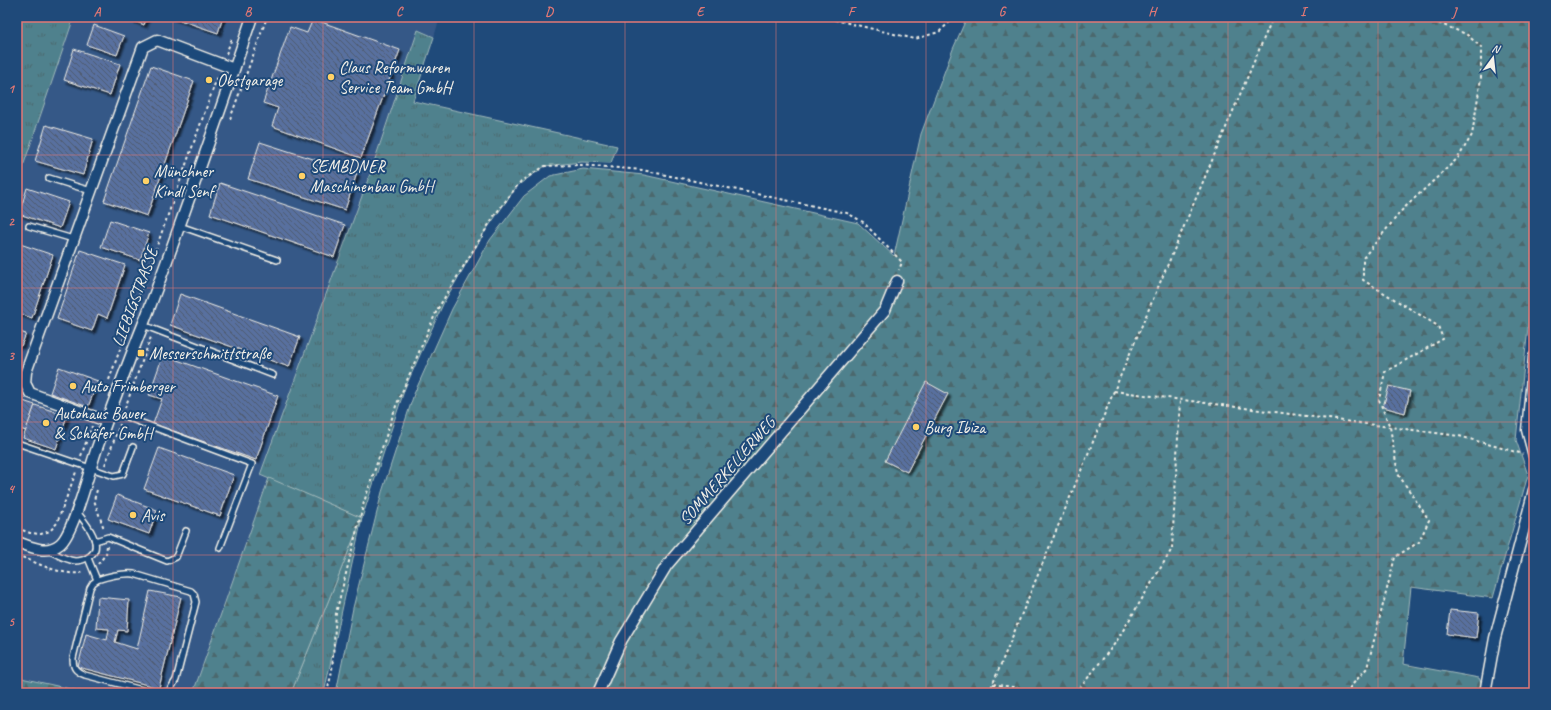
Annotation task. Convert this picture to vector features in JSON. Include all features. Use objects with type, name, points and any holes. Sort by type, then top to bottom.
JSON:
[{"type":"street","name":"LIEBIGSTRASSE","points":[[47,550],[60,544],[65,538],[77,511],[106,421],[143,325],[252,17]]},
{"type":"street","points":[[106,421],[30,393],[24,384],[26,372],[143,47],[157,40],[234,69]]},
{"type":"street","name":"SOMMERKELLERWEG","points":[[598,693],[621,641],[667,566],[885,310],[897,281]]},
{"type":"street","points":[[1530,455],[1527,430],[1534,357]]},
{"type":"street","points":[[1485,693],[1495,638],[1534,490]]},
{"type":"street","points":[[17,542],[38,550],[47,550]]},
{"type":"lane","points":[[49,178],[91,191]]},
{"type":"lane","points":[[179,225],[277,260]]},
{"type":"lane","points":[[29,226],[73,240]]},
{"type":"lane","points":[[143,325],[273,374]]},
{"type":"lane","points":[[110,411],[252,464],[220,548]]},
{"type":"lane","points":[[17,443],[114,476],[123,474],[133,447]]},
{"type":"lane","points":[[47,550],[76,561],[88,558],[92,554],[95,547],[95,541],[89,528],[77,511]]},
{"type":"lane","points":[[95,541],[108,538],[167,561],[176,557],[186,531]]},
{"type":"lane","points":[[88,558],[97,580]]},
{"type":"lane","points":[[154,693],[85,675],[76,671],[73,666],[73,658],[90,588],[97,580],[126,573],[134,574],[194,594],[196,602],[176,680],[169,691],[164,693]]},
{"type":"path","points":[[823,17],[915,39],[939,32],[955,17]]},
{"type":"path","points":[[989,693],[1114,391],[1272,17]]},
{"type":"path","points":[[1345,693],[1367,668],[1395,557],[1419,542],[1428,520],[1398,474],[1390,427],[1379,400],[1385,372],[1443,339],[1438,326],[1363,280],[1363,258],[1403,208],[1458,158],[1472,135],[1481,78],[1481,47],[1466,34],[1423,17]]},
{"type":"path","points":[[107,385],[219,72]]},
{"type":"path","points":[[327,693],[332,670],[336,613],[364,502],[396,406],[437,310],[494,216],[521,181],[545,166],[581,165],[642,170],[847,213],[863,222],[902,262],[897,281]]},
{"type":"path","points":[[1114,391],[1459,436],[1530,455]]},
{"type":"path","points":[[1076,693],[1116,642],[1172,549],[1180,400]]},
{"type":"path","points":[[17,528],[30,533],[41,534],[50,531],[58,523],[93,423]]},
{"type":"path","points":[[993,684],[1050,693]]},
{"type":"shaded area","points":[[74,17],[440,17],[434,37],[418,30],[370,174],[260,475],[269,478],[193,693],[88,693],[17,677],[17,184]]},
{"type":"green space","points":[[17,17],[74,17],[17,184]]},
{"type":"green space","points":[[967,17],[1534,17],[1534,271],[1516,440],[1528,475],[1493,598],[1411,587],[1403,664],[1479,678],[1486,693],[336,693],[353,608],[382,492],[414,394],[452,309],[490,240],[524,196],[550,176],[583,169],[644,175],[858,223],[894,256],[921,134],[953,49]]},
{"type":"green space","points":[[418,30],[434,37],[413,101],[617,146],[611,163],[582,162],[545,166],[517,186],[484,233],[444,302],[405,388],[362,518],[260,475],[370,174]]},
{"type":"green space","points":[[269,478],[362,518],[291,693],[193,693]]},
{"type":"green space","points":[[362,518],[324,693],[291,693]]},
{"type":"green space","points":[[17,677],[88,693],[17,693]]},
{"type":"building","points":[[125,17],[147,17],[144,25]]},
{"type":"building","points":[[171,17],[223,17],[218,33]]},
{"type":"building","name":"Claus Reformwaren Service Team GmbH","points":[[313,19],[400,50],[361,158],[272,126],[278,108],[263,103],[290,27],[307,33]]},
{"type":"building","points":[[94,25],[124,36],[117,55],[87,45]]},
{"type":"building","points":[[74,49],[120,64],[110,95],[64,80]]},
{"type":"building","points":[[151,66],[194,81],[147,216],[104,201]]},
{"type":"building","points":[[46,125],[93,139],[83,175],[35,161]]},
{"type":"building","name":"SEMBDNER Maschinenbau GmbH","points":[[260,142],[357,173],[345,210],[248,179]]},
{"type":"building","points":[[220,183],[345,225],[334,257],[210,214]]},
{"type":"building","points":[[27,188],[69,202],[60,228],[19,214]]},
{"type":"building","points":[[110,220],[149,233],[140,260],[101,247]]},
{"type":"building","points":[[17,243],[53,255],[32,318],[17,313]]},
{"type":"building","points":[[80,250],[125,265],[107,318],[98,314],[92,331],[57,319]]},
{"type":"building","points":[[180,294],[300,337],[289,367],[170,325]]},
{"type":"building","points":[[17,331],[26,334],[21,346],[17,345]]},
{"type":"building","points":[[163,355],[278,396],[256,460],[153,424],[162,399],[149,395]]},
{"type":"building","points":[[59,367],[98,381],[88,407],[50,393]]},
{"type":"building","name":"Burg Ibiza","points":[[926,382],[948,394],[907,472],[885,461]]},
{"type":"building","points":[[1389,386],[1410,391],[1405,413],[1383,407]]},
{"type":"building","points":[[17,399],[35,405],[26,431],[17,428]]},
{"type":"building","name":"Autohaus Bauer & Schäfer GmbH","points":[[35,405],[67,416],[56,449],[23,438]]},
{"type":"building","points":[[159,448],[234,475],[220,516],[144,489]]},
{"type":"building","name":"Avis","points":[[117,495],[157,510],[149,534],[108,519]]},
{"type":"building","points":[[150,591],[181,597],[159,688],[78,667],[86,634],[107,640],[109,629],[96,628],[98,597],[129,600],[127,631],[118,630],[115,642],[137,649]]},
{"type":"building","points":[[1450,610],[1479,613],[1476,638],[1447,634]]},
{"type":"place","name":"Claus Reformwaren Service Team GmbH","points":[[331,77]]},
{"type":"place","name":"Obstgarage","points":[[209,80]]},
{"type":"place","name":"SEMBDNER Maschinenbau GmbH","points":[[302,176]]},
{"type":"place","name":"Münchner Kindl Senf","points":[[146,181]]},
{"type":"place","name":"Messerschmittstraße","points":[[141,353]]},
{"type":"place","name":"Auto Frimberger","points":[[73,386]]},
{"type":"place","name":"Autohaus Bauer & Schäfer GmbH","points":[[46,423]]},
{"type":"place","name":"Burg Ibiza","points":[[916,427]]},
{"type":"place","name":"Avis","points":[[133,515]]}]
